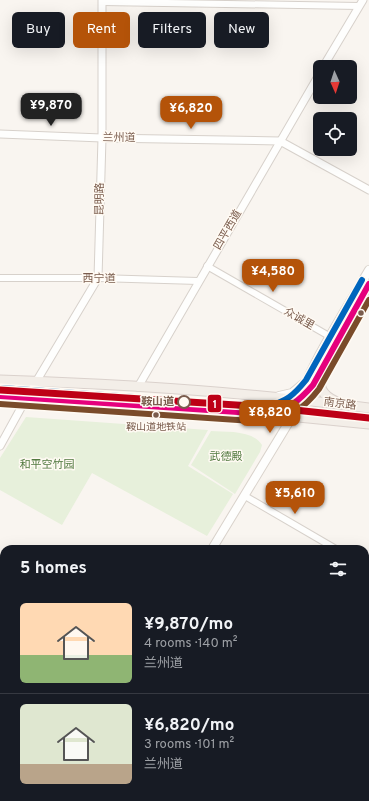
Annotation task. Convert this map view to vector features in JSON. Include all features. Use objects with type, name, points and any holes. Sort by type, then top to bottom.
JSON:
[{"type":"main road","points":[[214,545],[301,400],[321,372],[367,282],[369,270]]},
{"type":"main road","points":[[292,417],[301,400],[307,380],[329,336],[367,282]]},
{"type":"main road","points":[[321,372],[320,386],[323,394],[330,399],[344,404]]},
{"type":"main road","name":"南京路","points":[[0,380],[138,387],[266,396],[369,408]]},
{"type":"main road","points":[[266,396],[287,395],[292,393],[307,380]]},
{"type":"main road","name":"南京路","points":[[0,396],[268,414],[369,424]]},
{"type":"main road","points":[[268,414],[284,411],[301,400]]},
{"type":"street","points":[[102,1],[361,3],[328,60]]},
{"type":"street","name":"昆明路","points":[[0,446],[98,278],[102,138],[102,1]]},
{"type":"street","name":"四平西道","points":[[138,387],[198,281],[313,85]]},
{"type":"street","name":"兰州道","points":[[0,134],[102,138],[280,141],[369,190]]},
{"type":"street","name":"众诚里","points":[[207,266],[329,336]]},
{"type":"street","name":"西宁道","points":[[0,278],[98,278],[198,281]]},
{"type":"street","points":[[245,496],[329,545]]},
{"type":"green space","name":"和平空竹园","points":[[26,417],[208,430],[188,466],[233,494],[207,536],[92,473],[62,525],[0,490],[0,458]]},
{"type":"green space","name":"武德殿","points":[[211,431],[246,434],[258,440],[262,445],[260,452],[235,494],[191,465]]},
{"type":"transit line","points":[[1,388],[267,406],[274,404],[285,400],[298,390],[306,380],[362,280]]},
{"type":"transit line","points":[[0,396],[268,414],[282,410],[303,396],[313,385],[369,284]]},
{"type":"transit line","points":[[0,404],[267,422],[283,418],[302,407],[319,389],[369,300]]},
{"type":"transit line","name":"1","points":[[0,390],[267,407],[369,418]]},
{"type":"place","name":"鞍山道","points":[[184,402]]},
{"type":"place","name":"鞍山道地铁站","points":[[156,415]]}]
